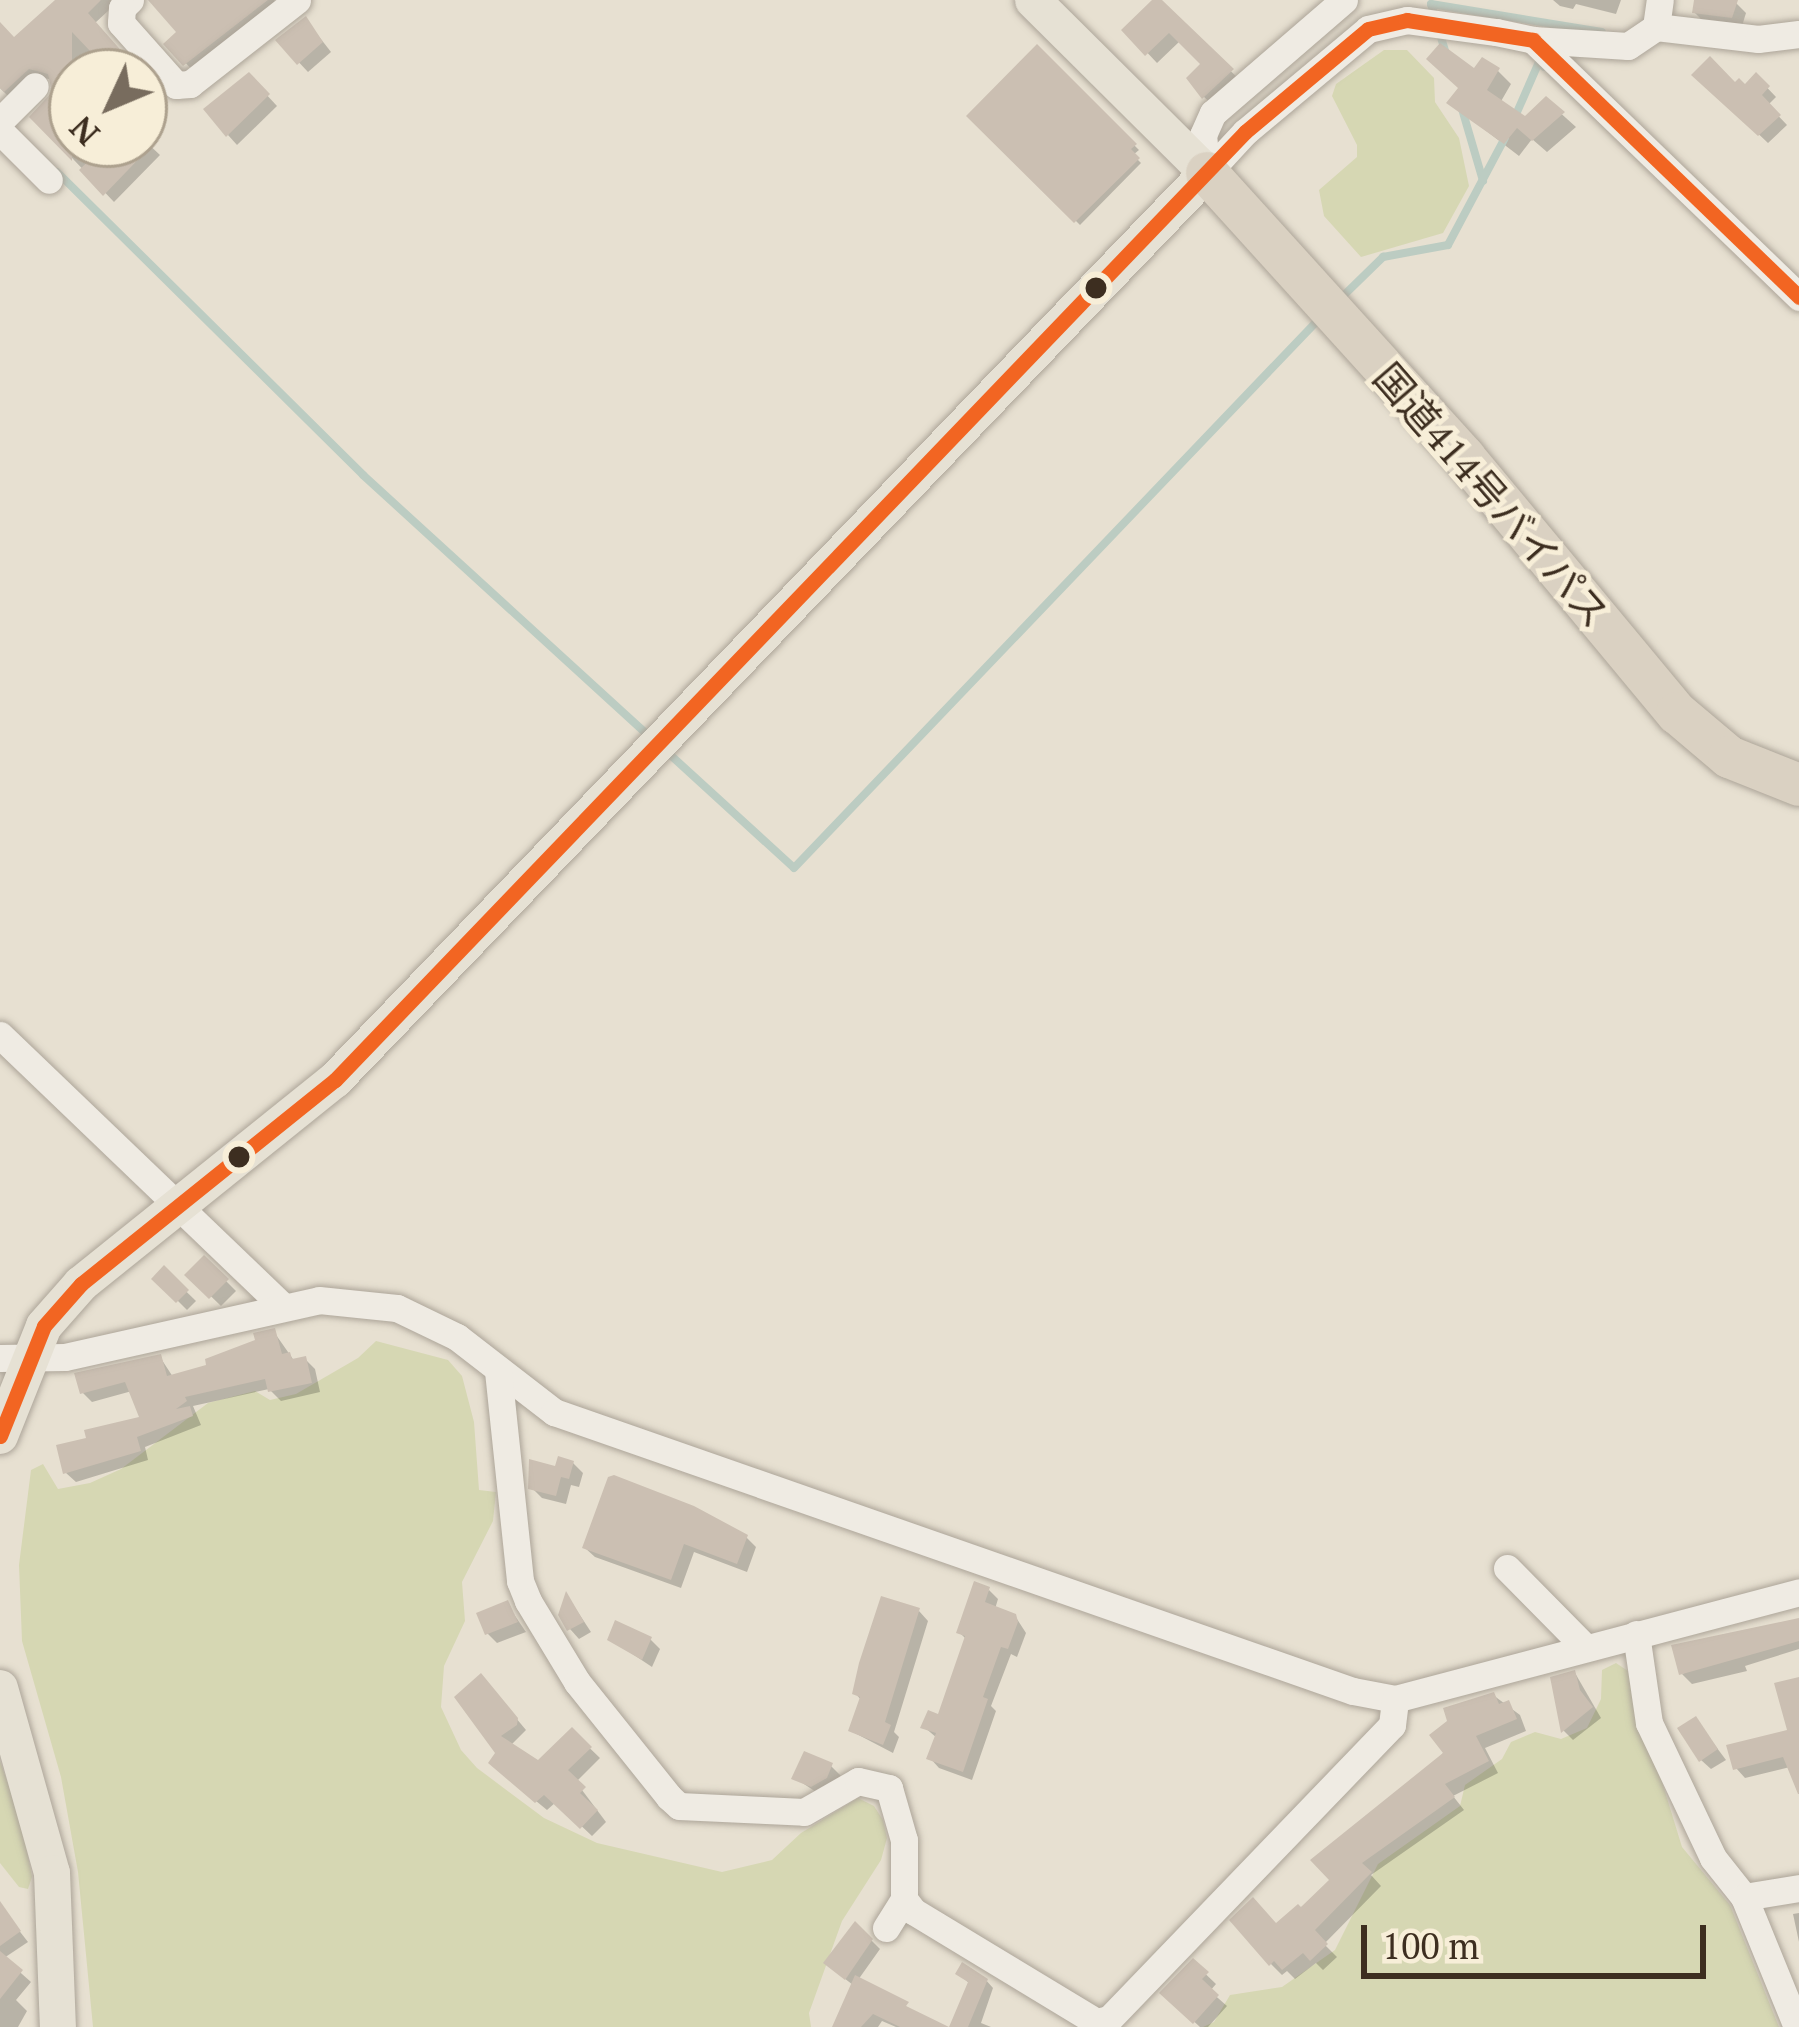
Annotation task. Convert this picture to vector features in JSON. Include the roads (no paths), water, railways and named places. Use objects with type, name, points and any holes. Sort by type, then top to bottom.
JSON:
[{"type":"highway","name":"国道414号バイパス","points":[[1207,172],[1465,458],[1677,713],[1729,757],[1799,785]]},
{"type":"main road","points":[[0,1436],[14,1358],[81,1284],[335,1080],[1207,172],[1033,0]]},
{"type":"main road","points":[[0,1688],[52,1873],[58,2027]]},
{"type":"street","points":[[130,0],[122,8],[121,23],[176,85],[190,84],[298,0]]},
{"type":"street","points":[[1207,172],[1203,136],[1213,113],[1344,0]]},
{"type":"street","points":[[1207,172],[1246,132],[1369,29],[1407,20],[1533,40],[1648,25],[1758,39],[1799,34]]},
{"type":"street","points":[[1533,40],[1799,297]]},
{"type":"street","points":[[0,121],[35,86]]},
{"type":"street","points":[[0,131],[49,180]]},
{"type":"street","points":[[0,1035],[284,1306]]},
{"type":"street","points":[[14,1358],[65,1357],[320,1300],[397,1308],[434,1322],[554,1412],[1353,1691],[1395,1699],[1799,1592]]},
{"type":"street","points":[[498,1371],[520,1581],[577,1682],[679,1806],[804,1812],[858,1781],[889,1788],[904,1840],[904,1899],[886,1928]]},
{"type":"street","points":[[1507,1568],[1585,1647]]},
{"type":"street","points":[[1636,1634],[1649,1723],[1713,1858],[1744,1897],[1797,2027]]},
{"type":"street","points":[[904,1899],[913,1911],[1096,2022],[1109,2019],[1392,1725],[1395,1699]]},
{"type":"street","points":[[1744,1897],[1799,1888]]},
{"type":"street","points":[[950,1969],[964,1942]]},
{"type":"street","points":[[1020,2012],[1033,1984]]},
{"type":"waterway","points":[[1446,54],[1431,4],[1602,32]]},
{"type":"waterway","points":[[1514,119],[1539,62],[1544,67]]},
{"type":"waterway","points":[[1462,109],[1483,181]]},
{"type":"waterway","points":[[1339,300],[1383,257],[1448,245],[1505,138]]},
{"type":"waterway","points":[[57,172],[363,475],[650,737]]},
{"type":"waterway","points":[[666,751],[794,868],[1319,319]]}]
